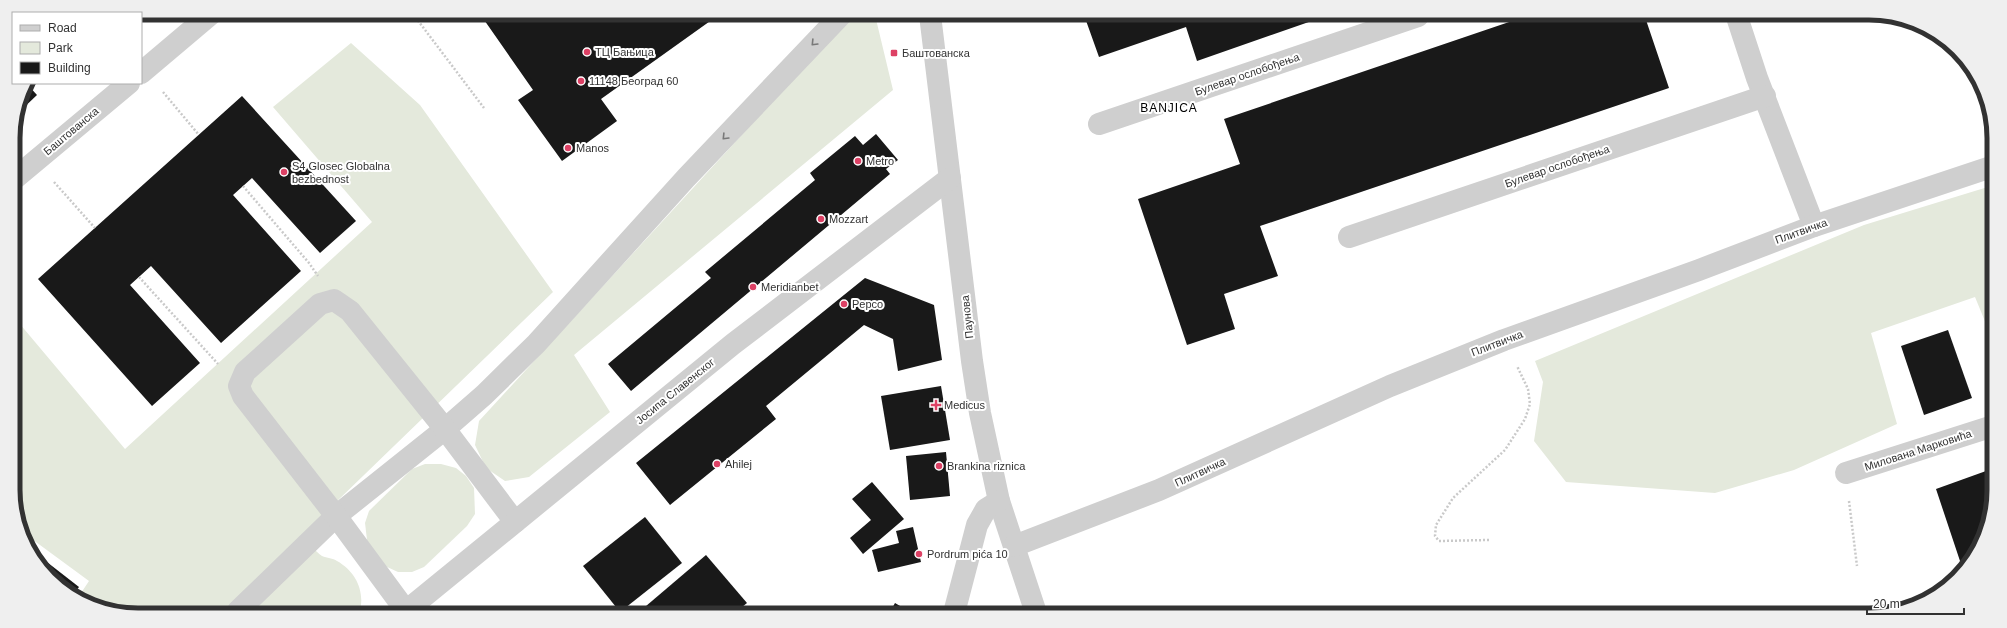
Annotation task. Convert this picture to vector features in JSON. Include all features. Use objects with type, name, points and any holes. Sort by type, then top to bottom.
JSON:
[{"type":"street","name":"Баштованска","points":[[142,72],[204,20]]},
{"type":"street","points":[[241,608],[336,516],[445,429],[484,395],[536,344],[686,178],[836,20]]},
{"type":"street","name":"Паунова","points":[[931,20],[972,360],[980,413],[999,501],[1034,608]]},
{"type":"street","name":"Булевар ослобођења","points":[[1099,124],[1406,20]]},
{"type":"street","points":[[1738,20],[1814,226]]},
{"type":"street","name":"Баштованска","points":[[20,174],[127,84]]},
{"type":"street","name":"Булевар ослобођења","points":[[1348,236],[1765,96]]},
{"type":"street","name":"Плитвичка","points":[[1014,546],[1159,490],[1390,386],[1504,340],[1699,270],[1814,226],[1987,168]]},
{"type":"street","name":"Јосипа Славенског","points":[[410,608],[733,344],[950,178]]},
{"type":"street","points":[[404,608],[336,516],[243,396],[239,386],[245,372],[320,304],[334,300],[350,311],[445,429],[515,522]]},
{"type":"street","name":"Милована Марковића","points":[[1846,473],[1987,428]]},
{"type":"street","points":[[955,608],[978,520],[990,506],[999,501]]},
{"type":"path","points":[[418,20],[484,108]]},
{"type":"path","points":[[142,79],[198,135]]},
{"type":"path","points":[[36,161],[94,228]]},
{"type":"path","points":[[243,186],[309,264]]},
{"type":"path","points":[[139,277],[208,354]]},
{"type":"path","points":[[1489,540],[1439,541],[1436,536],[1436,525],[1454,498],[1506,450],[1525,419],[1530,404],[1528,388],[1504,340]]},
{"type":"path","points":[[1846,473],[1857,566]]},
{"type":"green space","points":[[847,20],[876,20],[893,90],[574,355],[610,412],[529,477],[505,481],[486,468],[475,445],[479,421]]},
{"type":"green space","points":[[351,43],[420,105],[553,292],[301,536],[322,556],[335,560],[343,565],[354,576],[360,589],[360,608],[138,608],[107,604],[81,593],[89,581],[30,538],[26,528],[20,498],[20,324],[125,449],[372,222],[273,107]]},
{"type":"green space","points":[[1987,187],[1987,326],[1975,297],[1871,333],[1897,424],[1794,470],[1715,493],[1566,482],[1534,441],[1543,382],[1535,361],[1864,225]]},
{"type":"green space","points":[[425,464],[441,464],[456,468],[466,476],[474,488],[475,514],[467,526],[424,567],[412,572],[398,572],[385,566],[368,548],[365,523],[369,511],[412,469]]},
{"type":"building","name":"ТЦ Бањица","points":[[484,20],[712,20],[601,99],[617,121],[562,161],[518,100],[533,90]]},
{"type":"building","points":[[1086,20],[1315,20],[1197,61],[1186,27],[1099,57]]},
{"type":"building","points":[[1515,20],[1646,20],[1669,88],[1260,226],[1278,276],[1224,294],[1235,329],[1187,345],[1138,199],[1240,164],[1224,119]]},
{"type":"building","points":[[31,88],[37,95],[24,107]]},
{"type":"building","points":[[242,96],[356,221],[320,253],[252,178],[233,195],[301,271],[221,343],[151,266],[130,285],[200,363],[152,406],[38,279]]},
{"type":"building","points":[[876,134],[898,160],[886,169],[890,174],[631,391],[608,364],[711,278],[705,272],[815,180],[810,173],[855,136],[863,145]]},
{"type":"building","points":[[865,278],[934,305],[942,360],[898,371],[893,339],[864,325],[766,406],[776,419],[670,505],[636,463]]},
{"type":"building","points":[[1948,330],[1972,398],[1924,415],[1901,346]]},
{"type":"building","points":[[941,386],[950,440],[890,450],[881,396]]},
{"type":"building","points":[[946,452],[950,496],[910,500],[906,456]]},
{"type":"building","points":[[1986,471],[1987,474],[1986,506],[1983,521],[1975,542],[1961,564],[1936,489]]},
{"type":"building","points":[[872,482],[904,519],[863,554],[850,538],[871,520],[852,499]]},
{"type":"building","points":[[645,517],[682,563],[625,608],[617,608],[583,566]]},
{"type":"building","points":[[913,527],[921,562],[878,572],[872,550],[899,543],[896,531]]},
{"type":"building","points":[[706,555],[747,603],[741,608],[644,608]]},
{"type":"building","points":[[41,558],[79,587],[76,590],[60,579]]},
{"type":"building","points":[[895,603],[904,608],[892,608]]},
{"type":"place","name":"ТЦ Бањица","points":[[587,52]]},
{"type":"place","name":"Баштованска","points":[[894,53]]},
{"type":"place","name":"11148 Београд 60","points":[[581,81]]},
{"type":"place","name":"Manos","points":[[568,148]]},
{"type":"place","name":"Metro","points":[[858,161]]},
{"type":"place","name":"S4 Glosec Globalna bezbednost","points":[[284,172]]},
{"type":"place","name":"Mozzart","points":[[821,219]]},
{"type":"place","name":"Meridianbet","points":[[753,287]]},
{"type":"place","name":"Pepco","points":[[844,304]]},
{"type":"place","name":"Medicus","points":[[936,405]]},
{"type":"place","name":"Ahilej","points":[[717,464]]},
{"type":"place","name":"Brankina riznica","points":[[939,466]]},
{"type":"place","name":"Pordrum pića 10","points":[[919,554]]},
{"type":"district","name":"BANJICA","points":[[1169,108]]}]
